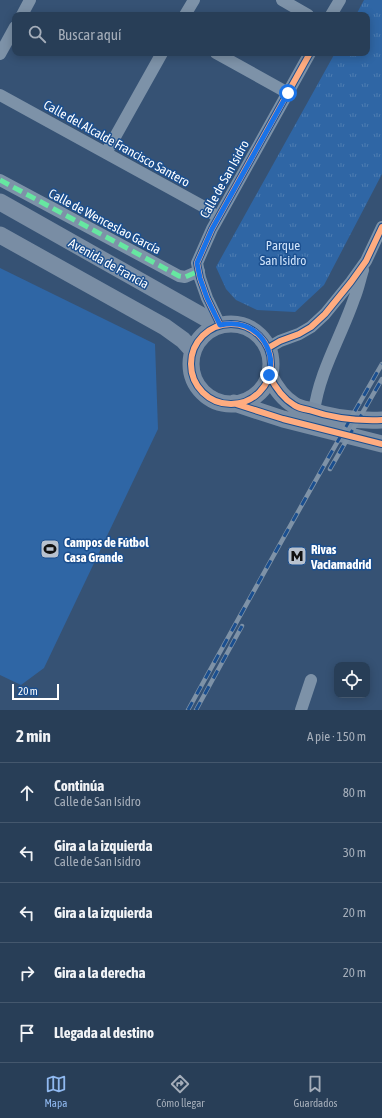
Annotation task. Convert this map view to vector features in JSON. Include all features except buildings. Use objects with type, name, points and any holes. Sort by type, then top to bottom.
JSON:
[{"type":"street","points":[[24,12],[30,0]]},
{"type":"street","points":[[187,12],[194,0]]},
{"type":"street","points":[[282,0],[303,12]]},
{"type":"street","points":[[333,12],[340,0]]},
{"type":"street","points":[[0,54],[12,32]]},
{"type":"street","points":[[106,153],[160,56]]},
{"type":"street","points":[[221,56],[288,93]]},
{"type":"street","name":"Calle de San Isidro","points":[[219,325],[207,298],[197,263],[212,229],[308,56]]},
{"type":"street","name":"Calle del Alcalde Francisco Santero","points":[[0,95],[206,208],[218,218]]},
{"type":"street","name":"Calle de Wenceslao García","points":[[0,180],[180,276],[185,277],[199,271]]},
{"type":"street","name":"Avenida de Francia","points":[[0,202],[219,325]]},
{"type":"street","points":[[314,412],[316,396],[335,344],[354,299],[366,260],[382,227]]},
{"type":"street","points":[[0,235],[165,327],[183,340],[193,351]]},
{"type":"street","points":[[268,348],[280,341],[299,334],[318,321],[335,302],[366,260]]},
{"type":"street","points":[[234,404],[246,401],[264,386],[269,375],[271,363],[268,348],[261,337],[256,333],[245,326],[233,324],[219,325],[202,335],[193,351],[191,363],[192,371],[198,387],[204,394],[216,401],[234,404],[283,419],[382,444]]},
{"type":"street","points":[[269,375],[274,386],[283,397],[294,406],[339,418],[382,420]]},
{"type":"street","points":[[301,710],[312,680]]},
{"type":"green space","name":"Parque San Isidro","points":[[364,0],[382,0],[382,174],[324,285],[295,312],[257,310],[236,300],[226,289],[216,267],[333,56],[370,56],[370,12],[358,12]]},
{"type":"green space","name":"Campos de Fútbol Casa Grande","points":[[0,268],[155,344],[158,429],[44,668],[21,685],[0,675]]},
{"type":"railway","points":[[188,710],[308,493],[382,364]]},
{"type":"railway","points":[[330,469],[382,379]]},
{"type":"railway","points":[[196,710],[242,626]]},
{"type":"marked path","points":[[0,180],[179,276],[185,277],[199,271]]},
{"type":"cycle path","points":[[220,325],[207,298],[200,278],[197,263],[212,229],[308,56]]},
{"type":"cycle path","points":[[268,348],[311,327],[325,314],[366,261],[382,227]]},
{"type":"cycle path","points":[[231,324],[246,327],[259,336],[268,349],[271,364],[268,379],[259,392],[246,401],[231,404],[216,401],[203,392],[194,379],[191,364],[194,349],[203,336],[216,327],[231,324]]},
{"type":"cycle path","points":[[269,375],[282,396],[297,407],[345,418],[382,420]]},
{"type":"cycle path","points":[[236,404],[283,419],[382,444]]},
{"type":"place","name":"Campos de Fútbol Casa Grande","points":[[50,549]]},
{"type":"place","name":"Rivas Vaciamadrid","points":[[297,556]]},
{"type":"route","points":[[269,375],[271,363],[268,348],[265,342],[251,329],[245,326],[239,324],[220,325],[207,298],[200,278],[197,263],[212,229],[288,93]]}]
